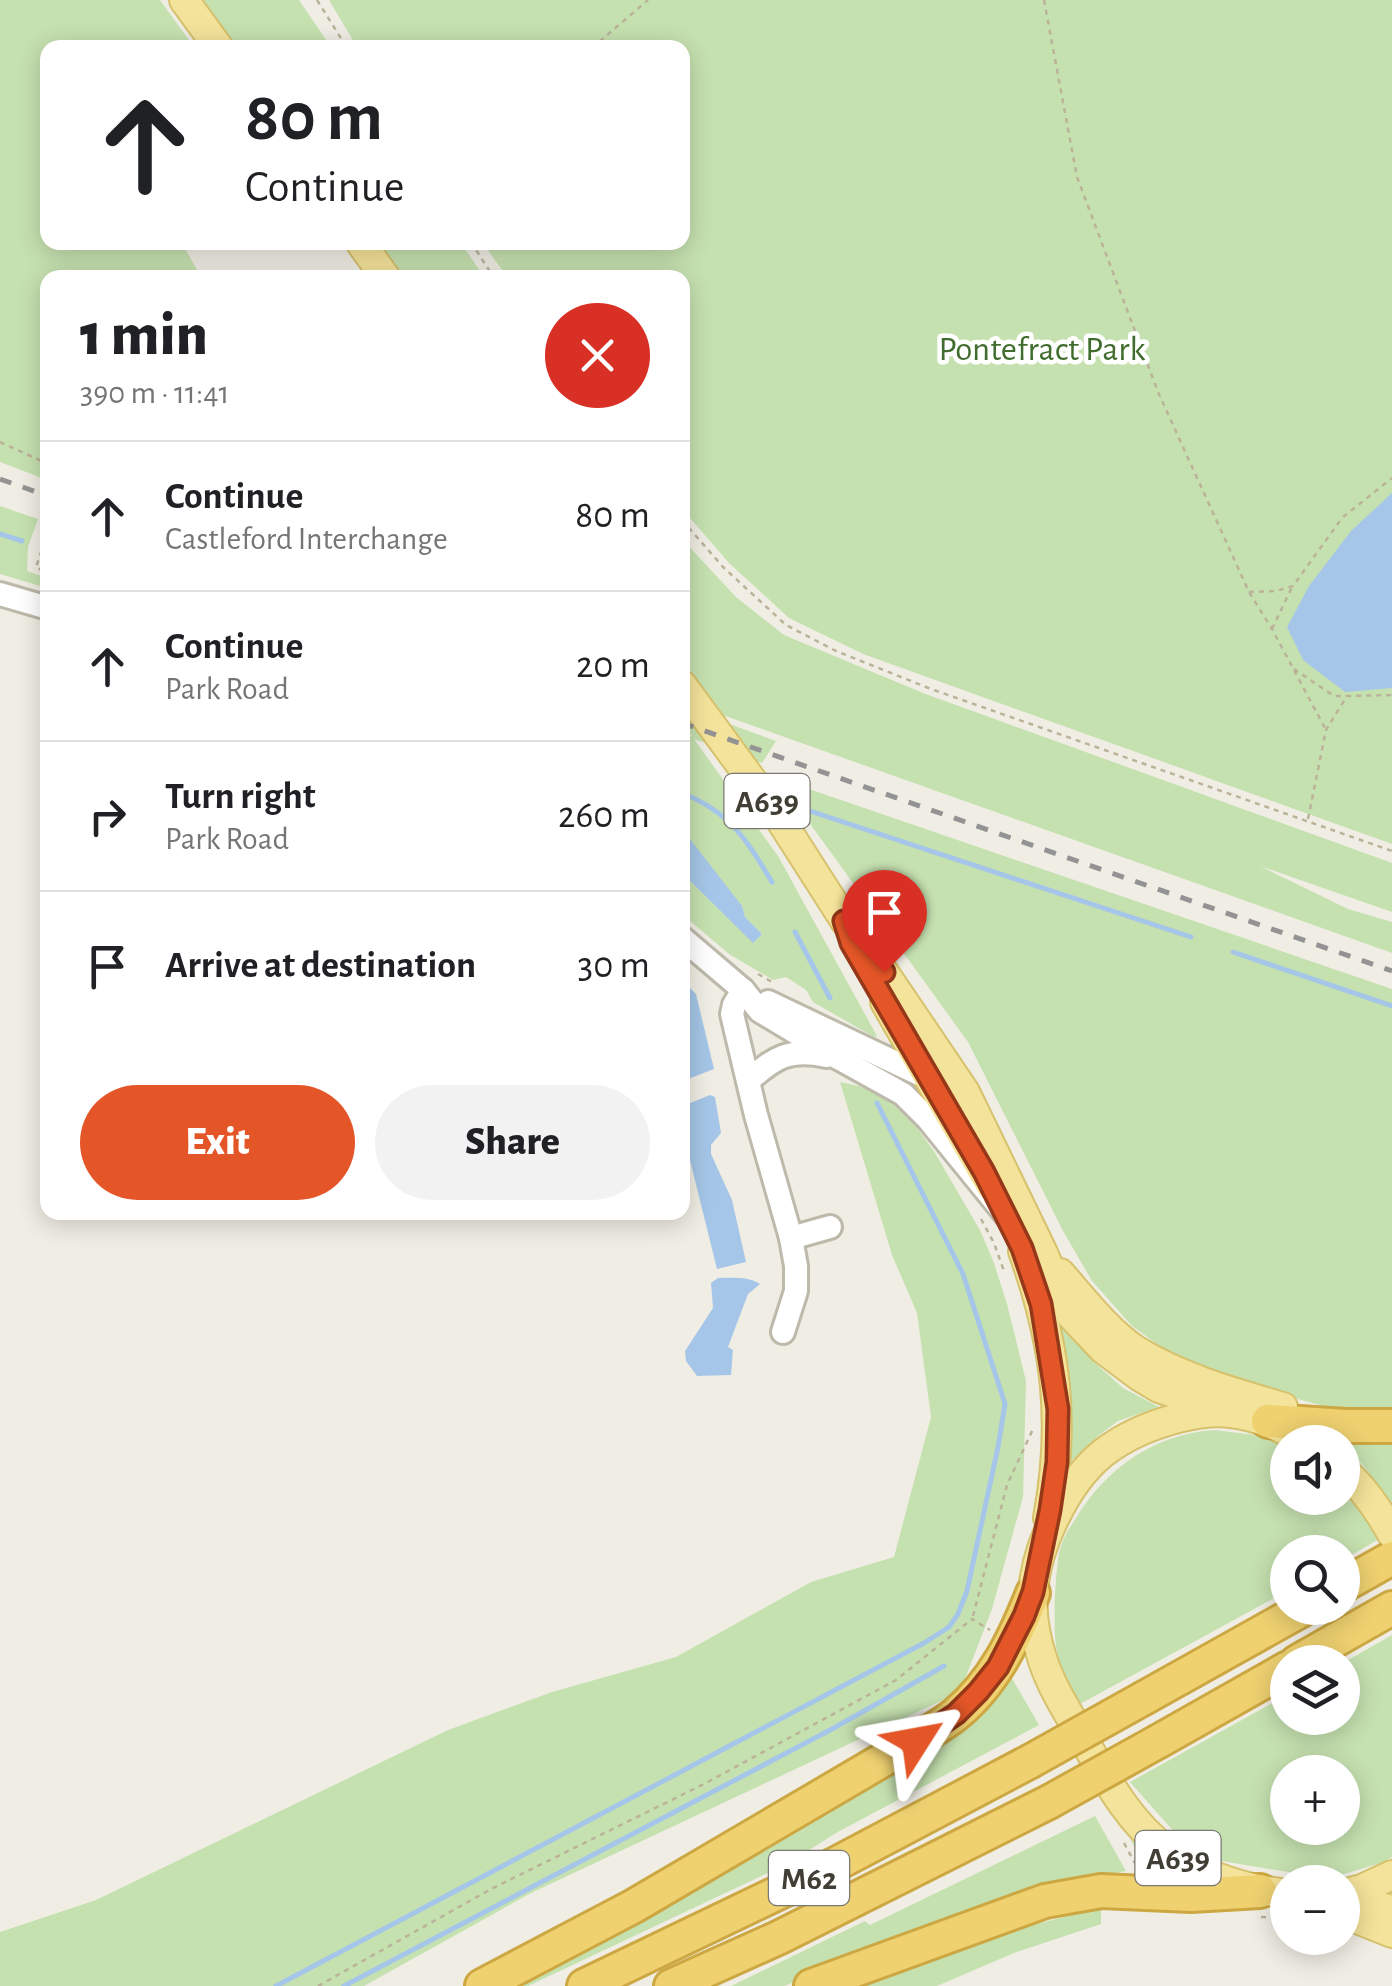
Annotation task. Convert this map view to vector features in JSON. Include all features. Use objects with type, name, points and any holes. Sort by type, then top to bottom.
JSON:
[{"type":"highway","points":[[1268,1421],[1330,1425]]},
{"type":"highway","points":[[1360,1426],[1392,1426]]},
{"type":"highway","points":[[1360,1576],[1392,1558]]},
{"type":"highway","points":[[482,1986],[634,1906],[956,1714],[998,1667],[1033,1592]]},
{"type":"highway","points":[[1327,1645],[1388,1611]]},
{"type":"highway","name":"M62","points":[[584,1986],[815,1875],[1029,1762],[1274,1625]]},
{"type":"highway","name":"M62","points":[[671,1986],[778,1938],[1049,1802],[1270,1678]]},
{"type":"highway","points":[[811,1986],[1045,1901],[1101,1892],[1270,1892]]},
{"type":"main road","points":[[184,0],[212,40]]},
{"type":"main road","name":"A639","points":[[690,696],[776,813],[844,921]]},
{"type":"main road","points":[[844,921],[851,943],[984,1172],[992,1214],[1136,1350],[1217,1386],[1343,1425]]},
{"type":"main road","points":[[844,921],[862,940],[965,1092],[1032,1250]]},
{"type":"main road","name":"A639","points":[[1032,1250],[1068,1312],[1104,1350],[1159,1388],[1276,1425]]},
{"type":"main road","name":"A639","points":[[1032,1250],[1058,1409],[1057,1462],[1033,1592],[1043,1660],[1057,1694],[1111,1787],[1144,1831],[1185,1862],[1232,1883],[1270,1891]]},
{"type":"main road","name":"A639","points":[[1045,1539],[1078,1480],[1100,1456],[1128,1436],[1191,1414],[1229,1412]]},
{"type":"main road","points":[[1360,1487],[1392,1534]]},
{"type":"main road","points":[[1360,1890],[1392,1875]]},
{"type":"main road","points":[[1360,1901],[1392,1910]]},
{"type":"main road","points":[[1360,1920],[1392,1932]]},
{"type":"street","points":[[0,594],[40,606]]},
{"type":"street","points":[[690,945],[760,1011],[903,1094],[928,1120],[992,1214]]},
{"type":"street","points":[[742,990],[930,1080],[965,1092]]},
{"type":"street","points":[[742,990],[732,1014],[792,1238],[796,1266],[796,1291],[783,1332]]},
{"type":"street","points":[[748,1081],[772,1060],[797,1052],[840,1060]]},
{"type":"street","points":[[792,1238],[830,1227]]},
{"type":"path","points":[[317,0],[342,40]]},
{"type":"path","points":[[601,40],[648,0]]},
{"type":"path","points":[[1044,0],[1077,176],[1158,392],[1249,592],[1326,730]]},
{"type":"path","points":[[0,442],[40,460]]},
{"type":"path","points":[[1272,629],[1293,586],[1342,518],[1392,478]]},
{"type":"path","points":[[690,529],[723,567],[786,625],[836,652],[1392,851]]},
{"type":"path","points":[[1249,592],[1276,592],[1293,586]]},
{"type":"path","points":[[1293,668],[1334,696],[1392,695]]},
{"type":"path","points":[[1308,820],[1326,730],[1348,696]]},
{"type":"path","points":[[992,1214],[994,1243],[1006,1274]]},
{"type":"path","points":[[318,1986],[491,1889],[704,1784],[896,1680],[972,1619],[1007,1484],[1035,1424]]},
{"type":"path","points":[[972,1619],[1000,1636]]},
{"type":"green space","points":[[0,0],[160,0],[189,40],[40,40],[40,250],[186,250],[197,270],[40,270],[40,477],[0,462]]},
{"type":"green space","points":[[200,0],[299,0],[326,40],[230,40]]},
{"type":"green space","name":"Pontefract Park","points":[[329,0],[1392,0],[1392,844],[863,654],[789,618],[730,564],[690,518],[690,270],[502,270],[488,250],[690,250],[690,40],[353,40]]},
{"type":"green space","points":[[383,250],[466,250],[479,270],[399,270]]},
{"type":"green space","points":[[0,506],[38,519],[28,547],[27,571],[40,576],[40,586],[0,574]]},
{"type":"green space","points":[[690,548],[736,597],[784,635],[923,693],[1392,863],[1392,912],[1260,866],[1348,909],[1392,922],[1392,953],[717,713],[690,675]]},
{"type":"green space","points":[[690,710],[776,741],[762,763],[694,739],[778,856],[877,1036],[813,1002],[806,990],[786,977],[773,980],[729,954],[690,921],[690,881],[753,942],[762,934],[745,917],[690,840]]},
{"type":"green space","points":[[777,778],[1392,989],[1392,1411],[1338,1410],[1194,1371],[1132,1326],[1092,1281],[1063,1231],[968,1042]]},
{"type":"green space","points":[[840,1082],[859,1086],[897,1104],[935,1153],[981,1232],[994,1263],[1026,1381],[1023,1497],[992,1609],[960,1692],[531,1893],[364,1986],[0,1986],[0,1932],[96,1900],[448,1730],[552,1692],[676,1657],[811,1582],[894,1557],[931,1417],[917,1313],[892,1255]]},
{"type":"green space","points":[[1055,1319],[1123,1388],[1159,1407],[1118,1421],[1066,1466],[1068,1392]]},
{"type":"green space","points":[[1214,1430],[1270,1440],[1270,1515],[1360,1515],[1360,1509],[1381,1538],[1360,1550],[1360,1535],[1270,1535],[1270,1600],[1080,1704],[1060,1661],[1055,1637],[1057,1567],[1065,1535],[1088,1500],[1117,1469],[1152,1446]]},
{"type":"green space","points":[[1360,1432],[1392,1432],[1392,1509],[1360,1462]]},
{"type":"green space","points":[[1392,1635],[1392,1857],[1384,1862],[1360,1869],[1360,1865],[1270,1865],[1270,1869],[1215,1860],[1175,1833],[1130,1782],[1270,1704],[1270,1735],[1360,1735],[1360,1653]]},
{"type":"green space","points":[[1010,1675],[1039,1725],[836,1833],[789,1863],[528,1986],[504,1986],[727,1869],[969,1725],[978,1719]]},
{"type":"green space","points":[[1116,1811],[1194,1880],[1153,1883]]},
{"type":"green space","points":[[1095,1816],[1126,1871],[1045,1888],[784,1986],[731,1986],[865,1921],[870,1925]]},
{"type":"green space","points":[[1101,1908],[1101,1924],[1014,1953],[937,1986],[864,1986],[1012,1930]]},
{"type":"water","points":[[1392,493],[1392,688],[1345,692],[1303,660],[1287,627],[1309,586],[1351,531]]},
{"type":"water","points":[[690,839],[742,906],[745,917],[762,934],[753,943],[690,881]]},
{"type":"water","points":[[690,988],[696,994],[714,1069],[690,1078]]},
{"type":"water","points":[[710,1095],[715,1097],[721,1133],[711,1145],[711,1154],[732,1200],[746,1262],[717,1269],[690,1160],[690,1103]]},
{"type":"water","points":[[718,1278],[760,1284],[748,1294],[728,1347],[733,1350],[731,1375],[697,1376],[686,1361],[685,1351],[713,1308],[711,1283]]},
{"type":"waterway","points":[[0,534],[22,541]]},
{"type":"waterway","points":[[690,797],[725,818],[772,882]]},
{"type":"waterway","points":[[810,811],[1191,937]]},
{"type":"waterway","points":[[795,932],[830,998]]},
{"type":"waterway","points":[[1233,952],[1392,1006]]},
{"type":"waterway","points":[[276,1986],[924,1643],[949,1627],[958,1614],[967,1591],[1005,1404],[963,1274],[877,1103]]},
{"type":"waterway","points":[[344,1986],[944,1666]]},
{"type":"railway","points":[[0,479],[40,493]]},
{"type":"railway","points":[[690,726],[1392,971]]},
{"type":"route","points":[[884,972],[844,921],[851,943],[984,1172],[1022,1248],[1041,1304],[1058,1409],[1057,1462],[1050,1510],[1033,1592],[1024,1616],[998,1667],[978,1692],[956,1714],[916,1741]]}]
